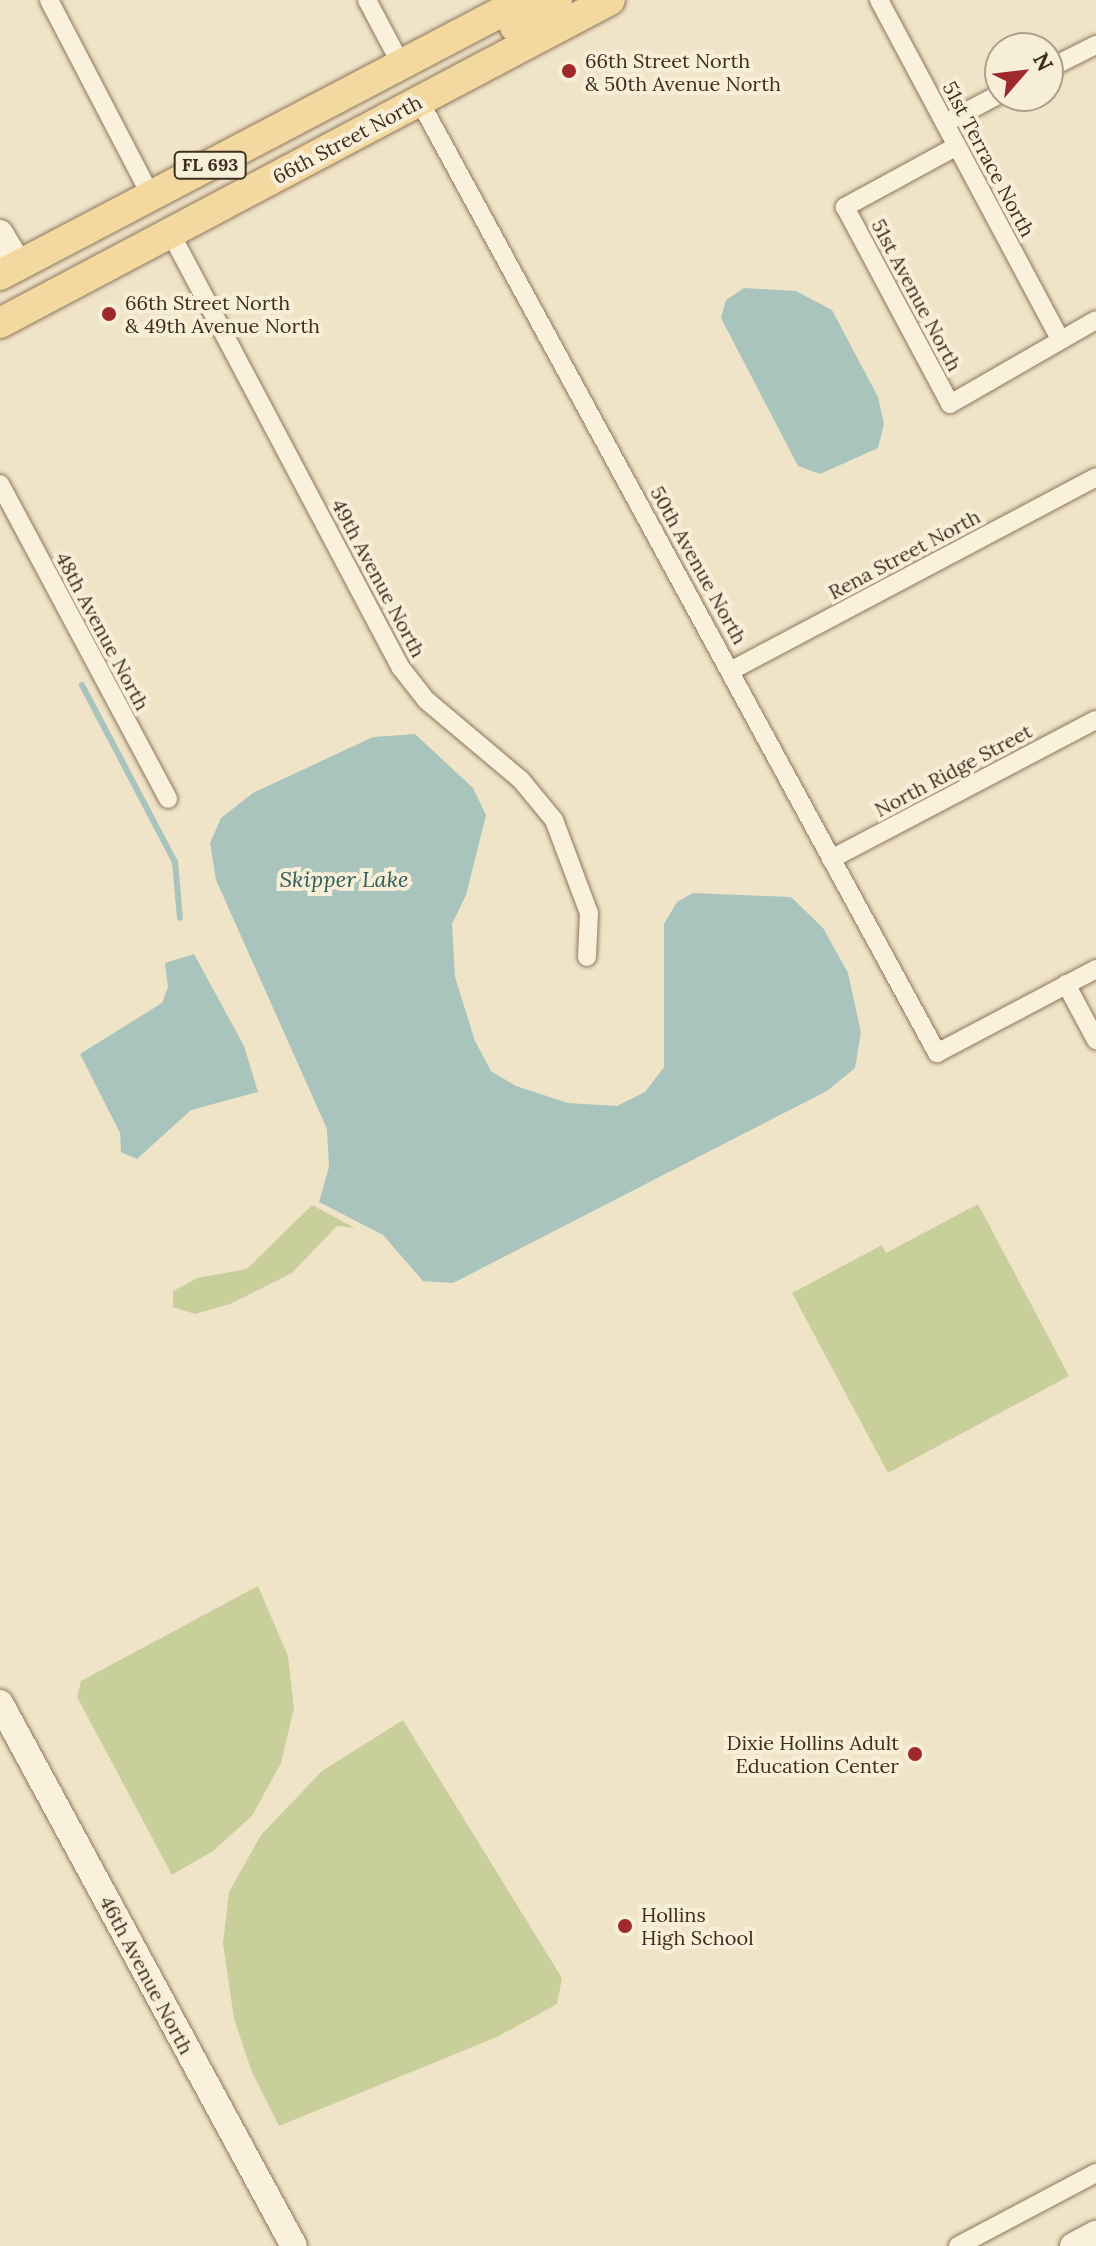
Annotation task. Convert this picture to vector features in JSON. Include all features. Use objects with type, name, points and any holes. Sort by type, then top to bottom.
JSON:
[{"type":"main road","name":"66th Street North","points":[[10,270],[524,0]]},
{"type":"main road","points":[[419,100],[420,86],[438,69],[548,10],[557,0]]},
{"type":"main road","name":"66th Street North","points":[[0,323],[610,0]]},
{"type":"main road","points":[[276,177],[298,142],[380,98],[401,79],[402,66]]},
{"type":"main road","points":[[0,296],[45,270],[62,243]]},
{"type":"street","points":[[49,0],[151,196]]},
{"type":"street","points":[[367,0],[402,66]]},
{"type":"street","name":"51st Terrace North","points":[[879,0],[1060,339]]},
{"type":"street","points":[[1064,61],[1096,45]]},
{"type":"street","name":"50th Avenue North","points":[[419,100],[732,670],[937,1053],[1066,984]]},
{"type":"street","points":[[945,123],[984,102]]},
{"type":"street","name":"51st Avenue North","points":[[957,146],[845,207],[950,404],[1060,339]]},
{"type":"street","points":[[0,233],[10,270]]},
{"type":"street","name":"49th Avenue North","points":[[171,234],[401,668],[426,700],[521,780],[554,820],[589,913],[587,957]]},
{"type":"street","points":[[1060,339],[1096,320]]},
{"type":"street","name":"Rena Street North","points":[[732,670],[1096,477]]},
{"type":"street","name":"48th Avenue North","points":[[0,484],[168,799]]},
{"type":"street","name":"North Ridge Street","points":[[831,859],[1096,720]]},
{"type":"street","points":[[1096,969],[1066,984],[1096,1040]]},
{"type":"street","name":"46th Avenue North","points":[[0,1703],[294,2246]]},
{"type":"street","points":[[958,2246],[1096,2173]]},
{"type":"street","points":[[1073,2246],[1096,2234]]},
{"type":"green space","points":[[978,1204],[1069,1376],[888,1473],[792,1293],[882,1245],[886,1253]]},
{"type":"green space","points":[[312,1205],[355,1228],[337,1226],[292,1273],[230,1304],[195,1314],[173,1307],[173,1291],[197,1278],[247,1269]]},
{"type":"green space","points":[[258,1586],[288,1656],[294,1708],[281,1763],[252,1816],[213,1851],[172,1875],[77,1697],[81,1681]]},
{"type":"green space","points":[[403,1720],[562,1978],[557,2004],[497,2037],[279,2126],[251,2070],[234,2019],[223,1943],[229,1892],[261,1835],[322,1771]]},
{"type":"water","points":[[744,288],[796,291],[832,310],[878,397],[884,424],[878,448],[820,474],[798,466],[721,318],[726,300]]},
{"type":"water","name":"Skipper Lake","points":[[415,734],[473,788],[486,815],[466,895],[452,924],[455,977],[475,1041],[491,1071],[516,1086],[568,1103],[617,1106],[645,1092],[664,1067],[664,924],[677,902],[693,893],[791,897],[823,928],[848,973],[861,1032],[855,1068],[827,1091],[453,1283],[423,1281],[383,1235],[319,1202],[329,1167],[327,1129],[216,880],[210,843],[221,818],[253,793],[373,737]]},
{"type":"water","points":[[194,954],[244,1046],[258,1092],[191,1110],[137,1159],[121,1152],[120,1133],[80,1054],[162,1003],[168,987],[165,963]]},
{"type":"waterway","points":[[82,685],[175,862],[180,918]]},
{"type":"place","name":"66th Street North & 50th Avenue North","points":[[569,71]]},
{"type":"place","name":"66th Street North & 49th Avenue North","points":[[109,314]]},
{"type":"place","name":"Dixie Hollins Adult Education Center","points":[[915,1754]]},
{"type":"place","name":"Hollins High School","points":[[625,1926]]}]
